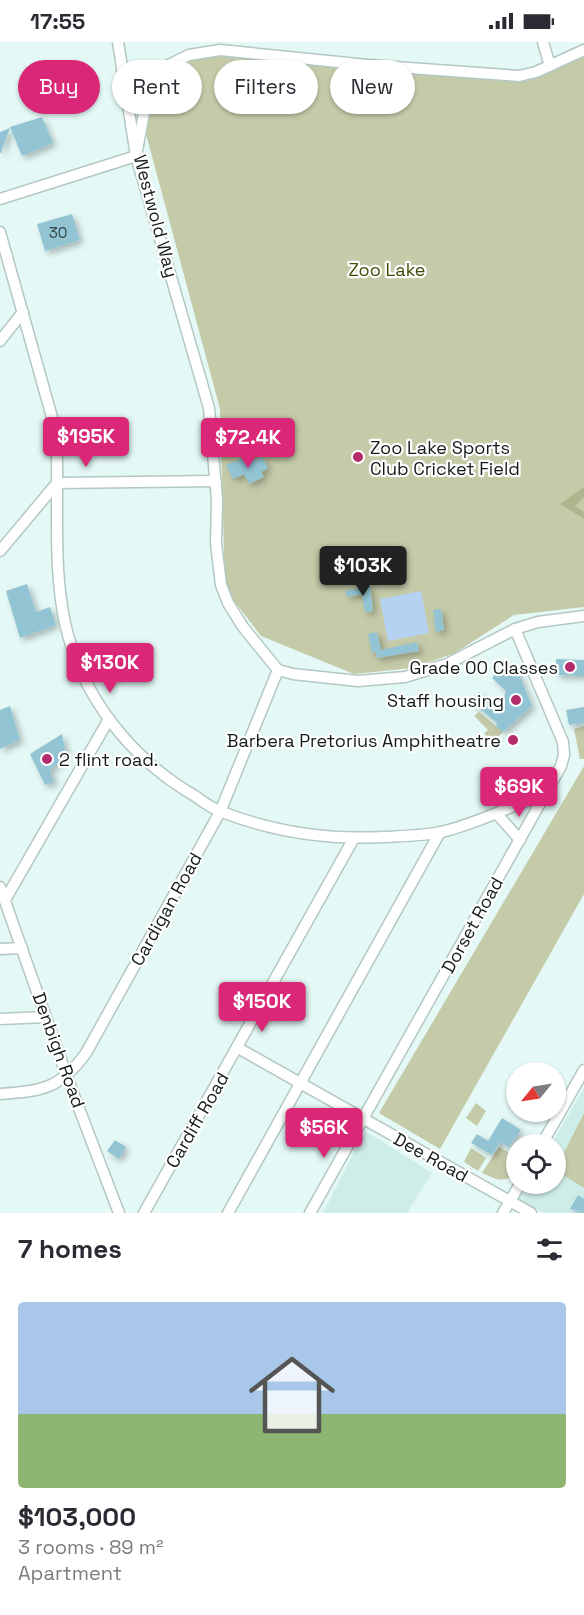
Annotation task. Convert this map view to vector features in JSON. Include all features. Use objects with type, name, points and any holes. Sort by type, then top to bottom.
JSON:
[{"type":"street","points":[[118,42],[121,60]]},
{"type":"street","points":[[543,42],[550,66]]},
{"type":"street","points":[[178,60],[189,55],[220,50],[368,65],[519,76],[536,72],[584,50]]},
{"type":"street","points":[[0,200],[136,156],[130,114]]},
{"type":"street","name":"Westwold Way","points":[[144,114],[136,156],[209,408],[216,481],[216,543],[221,585],[228,603],[243,627],[278,670]]},
{"type":"street","points":[[0,232],[55,428],[58,583],[65,626],[89,689],[133,749],[179,788],[220,812],[286,831],[322,837],[354,838],[440,832],[497,814],[544,795]]},
{"type":"street","points":[[0,341],[23,312]]},
{"type":"street","points":[[0,551],[57,483],[216,481]]},
{"type":"street","points":[[278,670],[358,681],[405,677],[447,664],[515,629],[549,620],[584,616]]},
{"type":"street","name":"Dorset Road","points":[[310,1213],[561,766],[565,748],[515,629]]},
{"type":"street","name":"Cardigan Road","points":[[0,1094],[46,1088],[67,1077],[86,1053],[220,812],[278,670]]},
{"type":"street","points":[[5,900],[109,719]]},
{"type":"street","points":[[497,814],[520,840]]},
{"type":"street","points":[[228,1213],[440,832]]},
{"type":"street","name":"Cardiff Road","points":[[144,1213],[354,838]]},
{"type":"street","name":"Denbigh Road","points":[[0,887],[67,1077],[119,1213]]},
{"type":"street","points":[[0,949],[22,948]]},
{"type":"street","points":[[0,1019],[46,1017]]},
{"type":"street","name":"Dee Road","points":[[238,1048],[531,1213]]},
{"type":"street","points":[[548,1134],[584,1070]]},
{"type":"street","points":[[503,1213],[514,1194]]},
{"type":"shaded area","points":[[584,1088],[584,1213],[544,1213],[518,1199],[521,1194],[566,1194],[566,1134],[557,1134]]},
{"type":"shaded area","points":[[365,1131],[432,1173],[407,1213],[323,1213]]},
{"type":"green space","name":"Zoo Lake","points":[[584,46],[584,607],[514,615],[455,653],[412,668],[354,674],[261,636],[225,589],[220,409],[141,114],[202,114],[202,60],[192,60],[209,54],[280,60],[214,60],[214,114],[318,114],[318,63],[330,64],[330,114],[415,114],[415,71],[527,81]]},
{"type":"green space","points":[[584,487],[584,497],[575,506],[584,512],[584,519],[560,504]]},
{"type":"green space","points":[[479,712],[503,732],[491,743],[484,733],[488,730],[474,716]]},
{"type":"green space","points":[[584,726],[584,759],[580,759],[574,729]]},
{"type":"green space","points":[[584,766],[584,894],[440,1149],[379,1113]]},
{"type":"green space","points":[[476,1103],[486,1111],[477,1126],[466,1118]]},
{"type":"green space","points":[[584,1113],[584,1188],[566,1177],[566,1148]]},
{"type":"green space","points":[[499,1147],[506,1151],[506,1179],[495,1178],[482,1173]]},
{"type":"green space","points":[[471,1148],[486,1158],[478,1171],[464,1162]]},
{"type":"water","points":[[421,591],[429,633],[388,641],[380,599]]},
{"type":"building","points":[[42,117],[53,143],[22,156],[10,127]]},
{"type":"building","points":[[10,128],[1,153],[0,153],[0,132]]},
{"type":"building","points":[[72,214],[80,240],[45,251],[37,224]]},
{"type":"building","points":[[253,454],[255,461],[262,457],[268,468],[261,472],[264,477],[249,484],[244,474],[233,479],[226,465]]},
{"type":"building","points":[[27,584],[36,612],[50,607],[56,625],[20,638],[6,591]]},
{"type":"building","points":[[370,586],[373,611],[365,612],[362,594],[347,597],[345,591]]},
{"type":"building","points":[[441,609],[444,630],[436,632],[433,610]]},
{"type":"building","points":[[377,632],[381,650],[417,642],[419,651],[377,658],[376,652],[372,653],[368,634]]},
{"type":"building","name":"Grade 00 Classes","points":[[556,659],[584,660],[584,676],[556,675]]},
{"type":"building","points":[[507,662],[517,669],[532,706],[503,732],[496,726],[497,723],[470,701],[479,692],[499,711],[506,691],[492,678]]},
{"type":"building","points":[[10,706],[20,740],[0,749],[0,710]]},
{"type":"building","name":"Grade 00 Classes","points":[[584,707],[584,723],[569,725],[566,710]]},
{"type":"building","name":"2 flint road.","points":[[62,734],[66,753],[50,769],[54,782],[45,785],[30,754]]},
{"type":"building","points":[[502,1118],[521,1130],[518,1134],[506,1134],[506,1145],[500,1142],[492,1155],[471,1143],[477,1134],[488,1141]]},
{"type":"building","points":[[115,1140],[126,1147],[119,1159],[107,1151]]},
{"type":"building","points":[[578,1195],[584,1199],[584,1213],[570,1209]]},
{"type":"place","name":"Zoo Lake Sports Club Cricket Field","points":[[358,457]]},
{"type":"place","name":"Grade 00 Classes","points":[[570,667]]},
{"type":"place","name":"Staff housing","points":[[516,700]]},
{"type":"place","name":"Barbera Pretorius Amphitheatre","points":[[513,740]]},
{"type":"place","name":"2 flint road.","points":[[47,759]]}]
